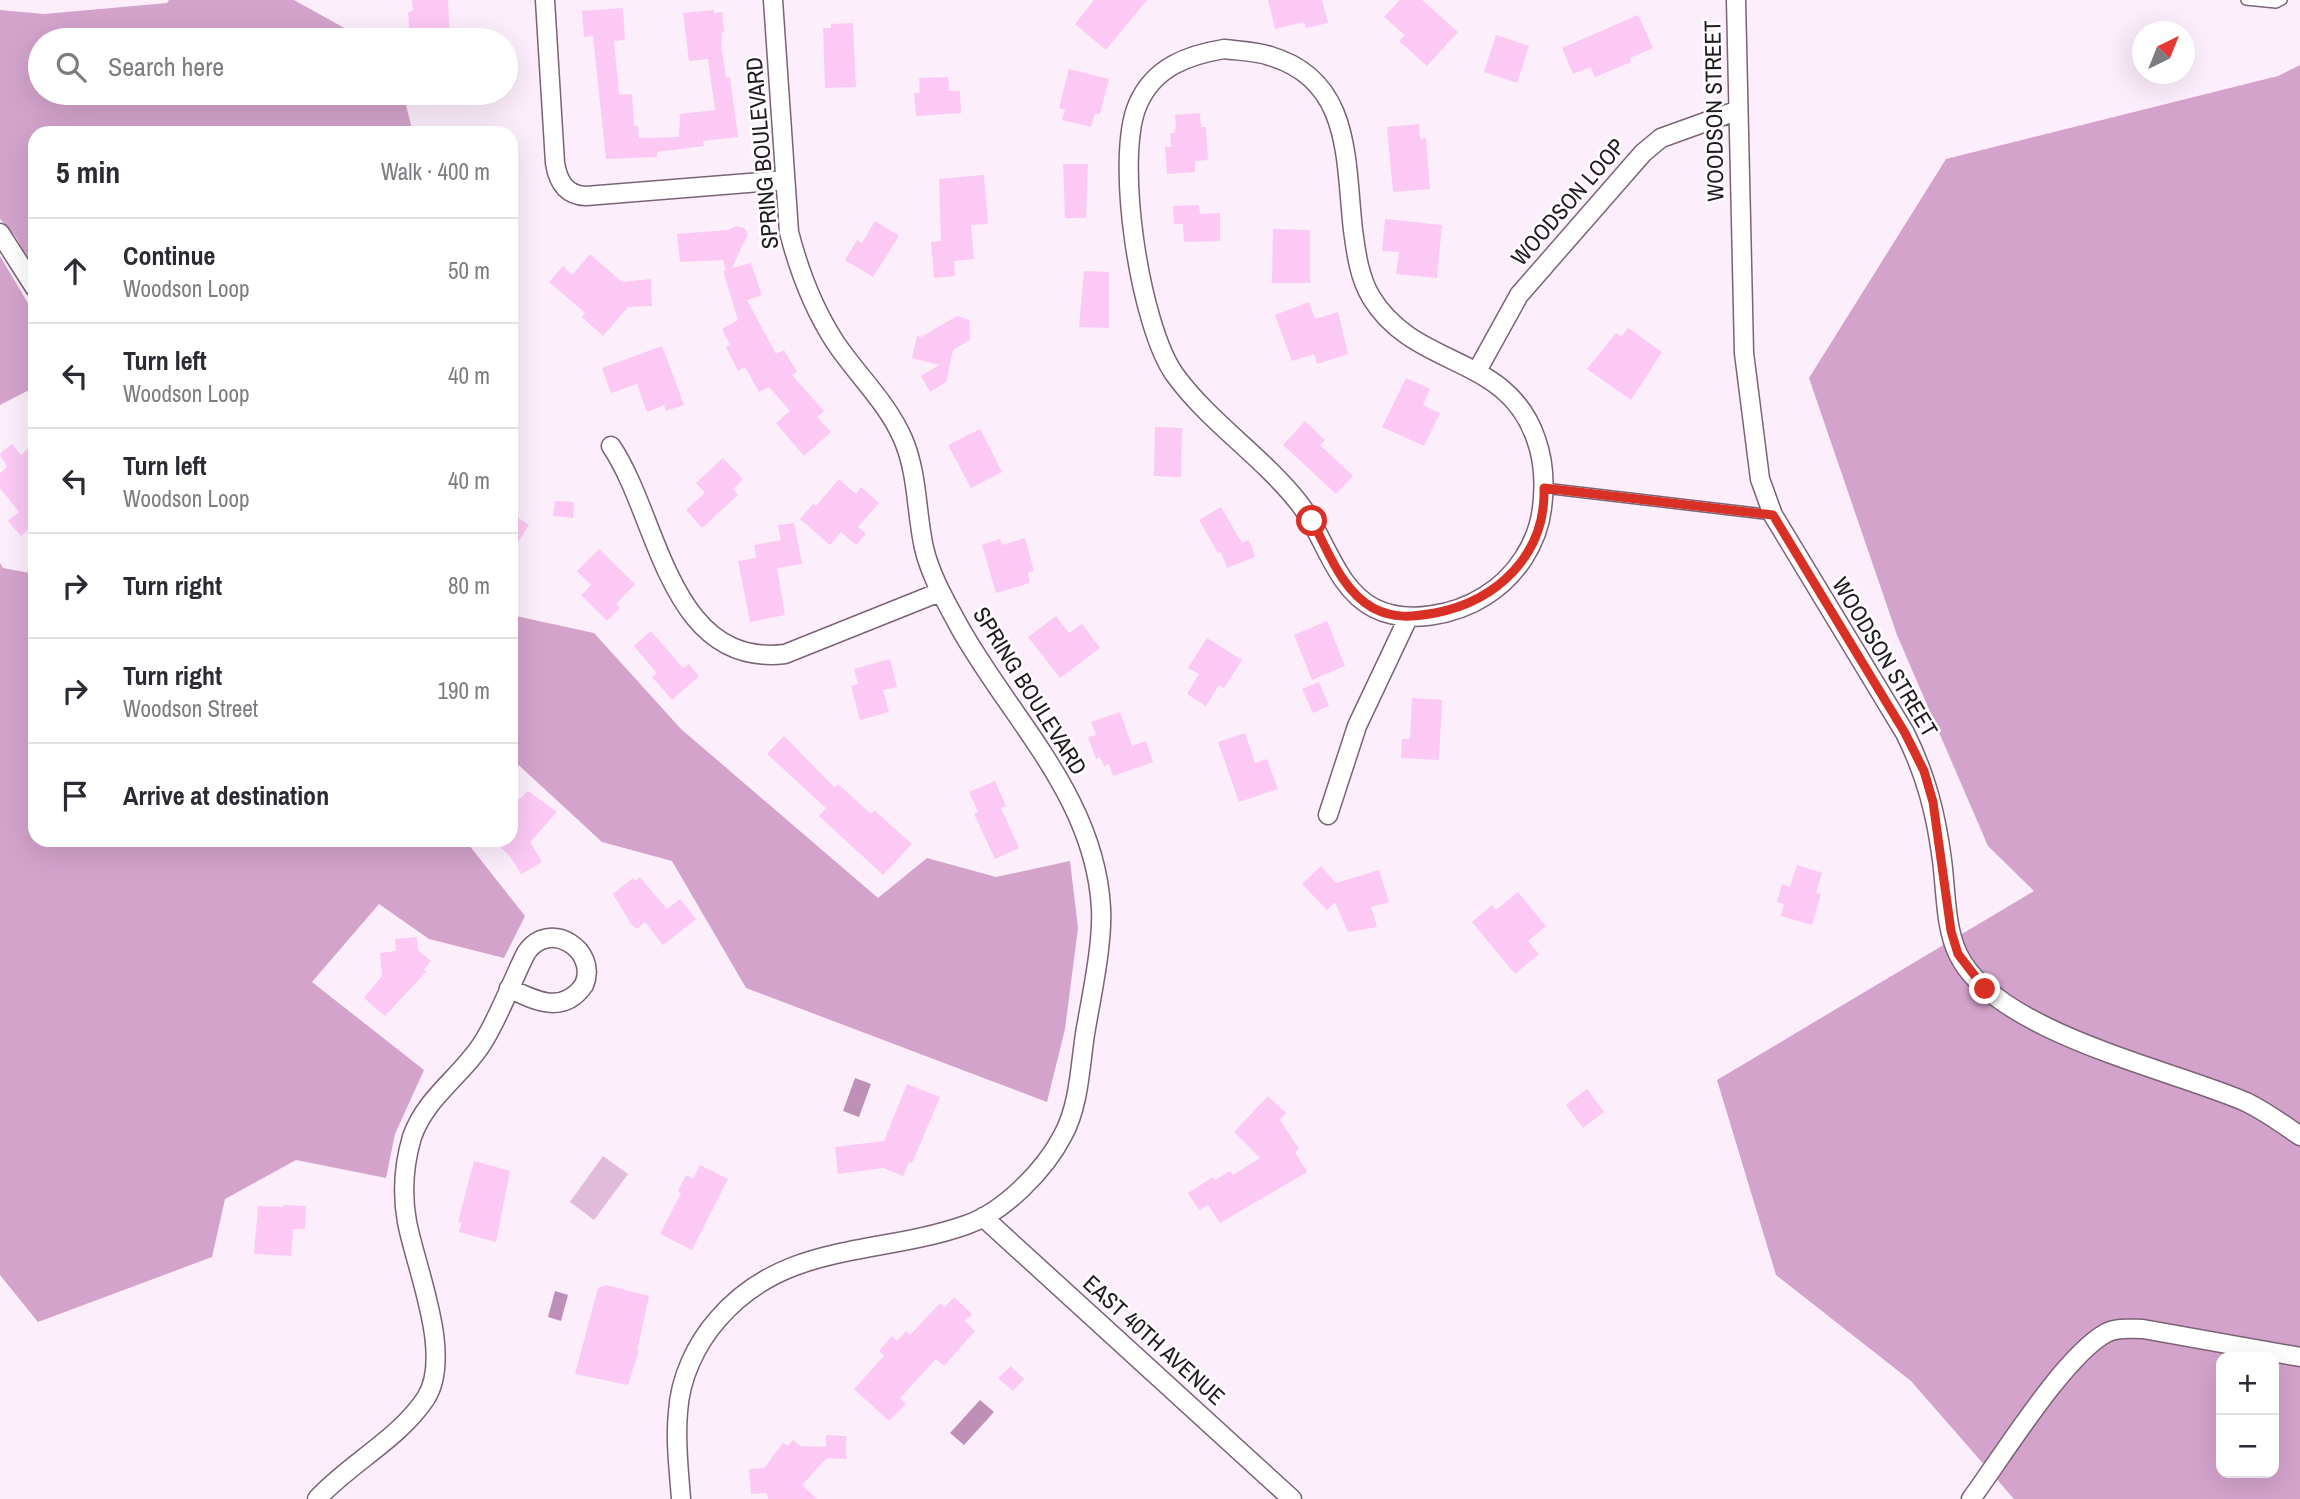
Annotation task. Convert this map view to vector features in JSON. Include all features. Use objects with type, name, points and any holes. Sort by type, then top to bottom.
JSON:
[{"type":"street","points":[[545,0],[555,163],[566,189],[573,194],[586,196],[785,180]]},
{"type":"street","name":"SPRING BOULEVARD","points":[[681,1499],[678,1407],[688,1368],[704,1335],[729,1307],[759,1281],[792,1265],[966,1225],[1017,1192],[1044,1167],[1066,1131],[1076,1095],[1101,911],[1096,872],[1084,831],[1050,762],[980,663],[940,592],[923,544],[905,445],[884,404],[840,349],[817,310],[799,269],[789,232],[773,0]]},
{"type":"street","name":"WOODSON STREET","points":[[1736,0],[1736,111],[1744,354],[1760,480],[1773,515],[1905,733],[1924,771],[1933,802],[1951,931],[1958,954],[1970,973],[2007,1005],[2080,1043],[2248,1103],[2300,1136]]},
{"type":"street","points":[[1224,48],[1270,55],[1309,73],[1331,99],[1342,133],[1357,260],[1370,297],[1395,325],[1423,348],[1477,371],[1508,391],[1530,420],[1540,450],[1544,488],[1541,516],[1534,538],[1507,579],[1472,604],[1408,618],[1371,607],[1343,580],[1298,501],[1216,421],[1174,374],[1154,339],[1141,290],[1128,144],[1138,104],[1159,74],[1190,55],[1224,48]]},
{"type":"street","name":"WOODSON LOOP","points":[[1477,371],[1519,295],[1643,153],[1661,138],[1736,111]]},
{"type":"street","points":[[0,233],[28,277]]},
{"type":"street","points":[[611,446],[632,482],[676,591],[697,621],[728,645],[760,654],[785,654],[940,592]]},
{"type":"street","points":[[1328,816],[1357,726],[1408,618]]},
{"type":"street","points":[[317,1499],[414,1415],[428,1395],[436,1370],[436,1347],[406,1219],[404,1195],[413,1136],[433,1098],[484,1041],[509,988],[530,947],[549,936],[571,943],[586,964],[584,985],[566,1001],[547,1004],[509,988]]},
{"type":"street","name":"EAST 40TH AVENUE","points":[[982,1217],[1292,1499]]},
{"type":"street","points":[[1971,1499],[2062,1375],[2093,1342],[2108,1332],[2124,1328],[2143,1329],[2300,1357]]},
{"type":"lane","points":[[2246,0],[2267,3],[2282,0]]},
{"type":"lane","points":[[1544,488],[1773,515]]},
{"type":"shaded area","points":[[169,0],[294,0],[344,28],[28,28],[28,105],[406,105],[411,126],[28,126],[28,259],[16,237],[0,219],[0,10],[44,14],[167,3]]},
{"type":"shaded area","points":[[2300,65],[2300,1499],[2014,1499],[1911,1381],[1776,1275],[1717,1080],[2034,891],[1988,846],[1897,635],[1809,378],[1946,159],[2278,76]]},
{"type":"shaded area","points":[[0,256],[28,303],[28,391],[0,405]]},
{"type":"shaded area","points":[[0,563],[3,568],[28,573],[28,847],[471,847],[525,916],[504,958],[429,939],[379,904],[312,982],[424,1070],[395,1134],[386,1178],[296,1160],[225,1199],[212,1257],[38,1322],[0,1275]]},
{"type":"shaded area","points":[[518,617],[594,633],[681,729],[878,898],[927,858],[996,877],[1070,861],[1078,928],[1065,1029],[1047,1102],[746,988],[672,861],[602,842],[518,764]]},
{"type":"shaded area","points":[[855,1078],[871,1084],[859,1117],[843,1111]]},
{"type":"shaded area","points":[[603,1156],[628,1174],[594,1220],[570,1202]]},
{"type":"shaded area","points":[[555,1291],[568,1295],[561,1321],[548,1317]]},
{"type":"shaded area","points":[[980,1400],[994,1412],[964,1445],[950,1433]]},
{"type":"building","points":[[412,0],[448,0],[449,28],[409,28],[408,13],[413,10]]},
{"type":"building","points":[[1094,0],[1147,0],[1106,50],[1075,24]]},
{"type":"building","points":[[1268,0],[1322,0],[1328,23],[1306,28],[1304,22],[1275,29]]},
{"type":"building","points":[[1400,0],[1422,0],[1458,32],[1427,66],[1399,41],[1405,35],[1384,17]]},
{"type":"building","points":[[623,8],[625,40],[614,41],[619,95],[632,94],[634,126],[638,126],[639,138],[679,137],[680,114],[715,110],[708,59],[689,61],[683,13],[714,10],[714,13],[722,12],[724,32],[721,44],[726,78],[730,77],[738,137],[703,141],[704,146],[657,152],[657,157],[606,159],[593,36],[584,37],[582,11]]},
{"type":"building","points":[[1638,15],[1653,48],[1630,58],[1631,62],[1595,77],[1591,67],[1573,74],[1562,48]]},
{"type":"building","points":[[853,23],[856,87],[825,88],[823,28],[831,28],[831,24]]},
{"type":"building","points":[[1496,35],[1529,46],[1517,83],[1484,72]]},
{"type":"building","points":[[1069,69],[1109,79],[1100,114],[1095,113],[1091,127],[1062,120],[1065,110],[1059,108]]},
{"type":"building","points":[[948,77],[949,91],[960,91],[961,113],[916,116],[914,93],[920,93],[919,78]]},
{"type":"building","points":[[1200,113],[1201,127],[1206,127],[1208,160],[1195,161],[1195,172],[1167,174],[1165,147],[1171,147],[1170,133],[1174,133],[1176,127],[1175,115]]},
{"type":"building","points":[[1419,124],[1420,139],[1426,138],[1430,189],[1393,192],[1387,127]]},
{"type":"building","points":[[1063,164],[1088,164],[1086,218],[1065,218]]},
{"type":"building","points":[[984,175],[988,224],[971,225],[974,259],[954,261],[955,276],[934,278],[931,242],[941,241],[939,179]]},
{"type":"building","points":[[1199,205],[1200,214],[1220,213],[1220,241],[1184,242],[1183,224],[1174,224],[1173,206]]},
{"type":"building","points":[[1385,219],[1442,225],[1437,278],[1396,274],[1399,252],[1382,251]]},
{"type":"building","points":[[875,221],[899,236],[873,277],[845,260],[857,240],[862,243]]},
{"type":"building","points":[[736,226],[744,228],[748,234],[732,268],[751,263],[762,295],[747,300],[776,354],[784,350],[797,372],[792,375],[824,411],[817,417],[831,432],[804,456],[776,423],[790,411],[769,387],[759,392],[745,367],[738,371],[726,347],[730,345],[722,329],[738,320],[723,271],[726,270],[723,260],[680,262],[677,234],[728,230]]},
{"type":"building","points":[[1273,229],[1310,230],[1310,283],[1272,283]]},
{"type":"building","points":[[590,254],[622,282],[651,279],[652,306],[628,307],[603,336],[582,317],[585,313],[549,282],[563,266],[572,275]]},
{"type":"building","points":[[1084,271],[1109,272],[1109,328],[1079,327]]},
{"type":"building","points":[[1309,302],[1315,319],[1338,312],[1348,354],[1317,364],[1314,354],[1292,361],[1275,315]]},
{"type":"building","points":[[957,316],[969,320],[970,340],[953,350],[946,382],[930,392],[921,376],[939,365],[912,358],[917,336],[921,337]]},
{"type":"building","points":[[1628,328],[1662,352],[1631,400],[1587,369],[1616,333],[1621,337]]},
{"type":"building","points":[[662,346],[684,405],[666,411],[664,405],[647,412],[637,384],[611,393],[602,368]]},
{"type":"building","points":[[1406,378],[1430,389],[1423,405],[1440,413],[1424,446],[1382,427]]},
{"type":"building","points":[[1305,421],[1325,440],[1320,445],[1353,476],[1336,494],[1283,445]]},
{"type":"building","points":[[1155,427],[1182,428],[1181,477],[1154,476]]},
{"type":"building","points":[[980,429],[1002,472],[971,488],[948,445]]},
{"type":"building","points":[[12,444],[21,455],[28,449],[28,530],[21,536],[8,521],[19,512],[0,488],[0,473],[7,467],[0,454]]},
{"type":"building","points":[[723,458],[743,479],[733,489],[738,495],[702,528],[686,510],[705,493],[696,483]]},
{"type":"building","points":[[839,479],[856,494],[861,487],[879,503],[858,527],[866,534],[856,545],[841,532],[830,545],[800,519],[813,504],[816,506]]},
{"type":"building","points":[[555,501],[574,502],[573,518],[553,516]]},
{"type":"building","points":[[1221,507],[1242,543],[1249,540],[1255,557],[1227,568],[1221,552],[1218,553],[1199,520]]},
{"type":"building","points":[[518,518],[529,525],[518,542]]},
{"type":"building","points":[[794,523],[802,564],[777,568],[785,615],[750,622],[738,561],[756,558],[754,545],[781,540],[778,525]]},
{"type":"building","points":[[1025,538],[1034,571],[1028,573],[1030,583],[996,593],[982,545],[1000,539],[1002,545]]},
{"type":"building","points":[[599,549],[635,584],[616,604],[620,608],[607,621],[581,595],[591,585],[577,571]]},
{"type":"building","points":[[1056,616],[1069,633],[1082,624],[1100,648],[1060,678],[1028,637]]},
{"type":"building","points":[[1327,621],[1345,666],[1312,680],[1294,635]]},
{"type":"building","points":[[651,631],[683,668],[689,664],[699,676],[672,700],[652,677],[657,673],[634,646]]},
{"type":"building","points":[[1207,638],[1242,660],[1224,688],[1219,685],[1206,706],[1187,694],[1199,674],[1188,668]]},
{"type":"building","points":[[890,659],[897,687],[883,690],[889,712],[860,720],[851,686],[858,684],[854,669]]},
{"type":"building","points":[[1319,682],[1329,706],[1313,713],[1302,689]]},
{"type":"building","points":[[1412,698],[1442,700],[1439,760],[1401,758],[1402,739],[1410,739]]},
{"type":"building","points":[[1120,712],[1132,746],[1146,741],[1153,762],[1113,776],[1109,764],[1104,766],[1100,757],[1096,759],[1088,737],[1096,735],[1091,722]]},
{"type":"building","points":[[1245,733],[1255,763],[1267,759],[1278,789],[1239,802],[1218,742]]},
{"type":"building","points":[[784,736],[835,788],[838,784],[871,814],[874,810],[912,844],[883,875],[819,816],[826,808],[767,754]]},
{"type":"building","points":[[995,781],[1006,806],[1001,808],[1019,848],[995,859],[974,814],[978,812],[969,792]]},
{"type":"building","points":[[528,791],[557,812],[530,842],[542,862],[521,874],[509,855],[500,847],[518,847],[520,799]]},
{"type":"building","points":[[1797,865],[1822,873],[1816,893],[1821,894],[1812,925],[1781,916],[1784,904],[1777,902],[1782,884],[1790,887]]},
{"type":"building","points":[[1321,866],[1336,883],[1379,870],[1389,902],[1371,907],[1377,927],[1348,932],[1335,902],[1327,910],[1302,884]]},
{"type":"building","points":[[640,877],[667,909],[680,899],[696,919],[663,945],[645,922],[637,929],[631,924],[613,894],[633,878],[635,881]]},
{"type":"building","points":[[1518,892],[1546,926],[1528,941],[1539,954],[1515,974],[1472,922],[1492,905],[1496,910]]},
{"type":"building","points":[[417,937],[418,950],[431,961],[424,970],[426,972],[385,1016],[364,998],[382,976],[380,953],[396,951],[395,939]]},
{"type":"building","points":[[907,1084],[940,1097],[912,1163],[909,1162],[903,1176],[883,1168],[838,1174],[835,1147],[884,1141]]},
{"type":"building","points":[[1587,1089],[1604,1112],[1583,1128],[1566,1105]]},
{"type":"building","points":[[1268,1096],[1286,1113],[1280,1120],[1299,1149],[1295,1152],[1307,1172],[1220,1223],[1208,1205],[1199,1210],[1188,1193],[1213,1177],[1215,1180],[1230,1171],[1233,1175],[1260,1158],[1234,1132]]},
{"type":"building","points":[[474,1161],[510,1171],[496,1242],[459,1232],[462,1223],[458,1222]]},
{"type":"building","points":[[700,1165],[728,1179],[692,1250],[660,1234],[681,1193],[678,1191],[686,1175],[693,1179]]},
{"type":"building","points":[[258,1206],[306,1206],[305,1229],[293,1229],[291,1256],[254,1254]]},
{"type":"building","points":[[606,1285],[649,1296],[639,1351],[628,1385],[575,1374],[598,1288]]},
{"type":"building","points":[[954,1297],[972,1314],[965,1321],[975,1331],[944,1366],[936,1359],[900,1398],[906,1404],[889,1421],[854,1389],[884,1356],[879,1351],[892,1336],[897,1341],[906,1331],[910,1335],[940,1303],[944,1308]]},
{"type":"building","points":[[1011,1366],[1024,1379],[1013,1391],[998,1378]]},
{"type":"building","points":[[826,1435],[846,1436],[846,1459],[827,1458],[802,1485],[817,1499],[768,1499],[767,1493],[751,1494],[749,1469],[764,1468],[783,1443],[788,1446],[793,1440],[801,1446],[826,1447]]},
{"type":"route","points":[[1312,521],[1343,580],[1357,595],[1371,607],[1408,618],[1472,604],[1507,579],[1534,538],[1541,516],[1544,488],[1761,516],[1773,515],[1826,607],[1905,733],[1924,771],[1933,802],[1951,931],[1958,954],[1970,973],[1985,989]]}]
